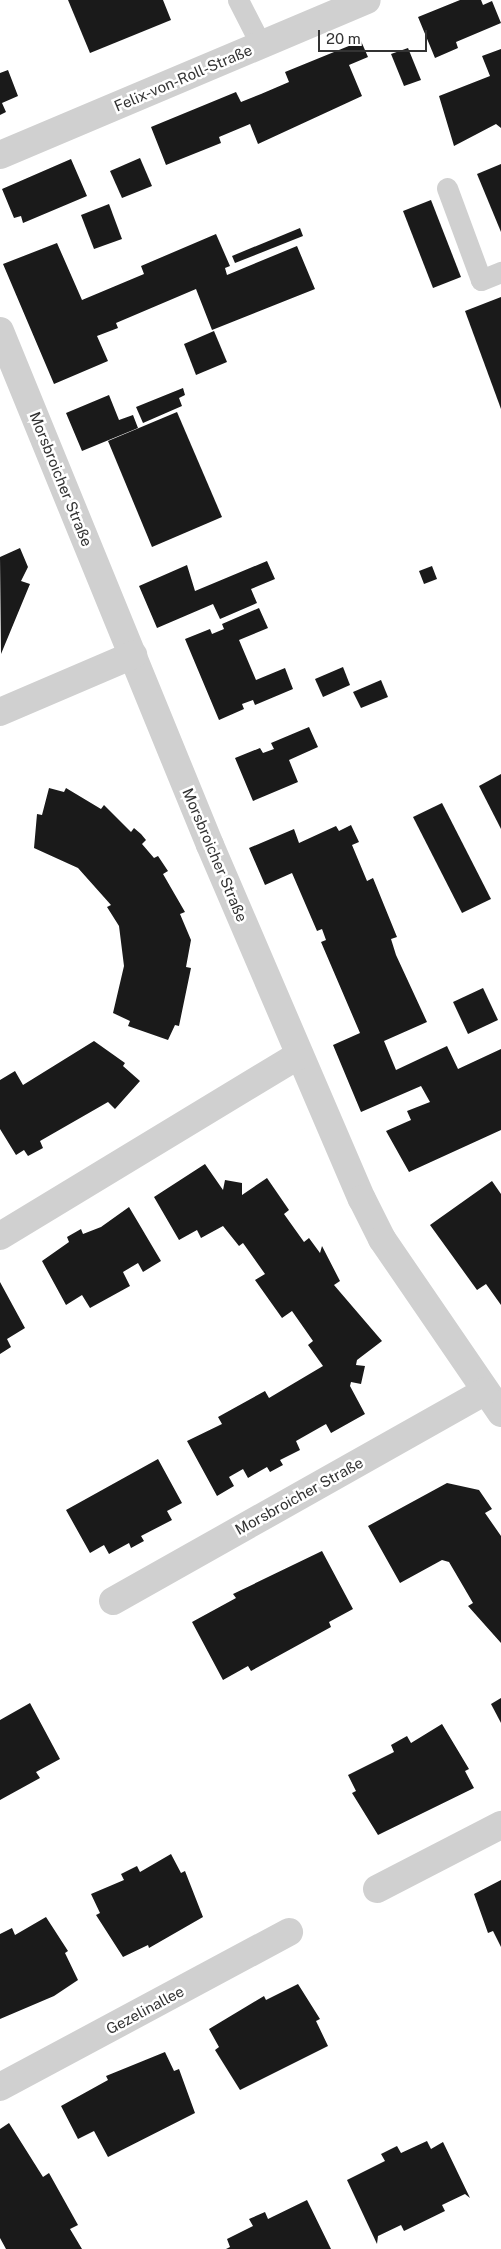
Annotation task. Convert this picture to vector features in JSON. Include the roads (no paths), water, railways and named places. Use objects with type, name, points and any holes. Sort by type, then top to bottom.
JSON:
[{"type":"street","name":"Felix-von-Roll-Straße","points":[[0,155],[367,0]]},
{"type":"street","name":"Morsbroicher Straße","points":[[0,331],[299,1056],[382,1239],[501,1413]]},
{"type":"street","points":[[0,712],[133,655]]},
{"type":"street","points":[[0,1236],[299,1056]]},
{"type":"street","name":"Morsbroicher Straße","points":[[113,1601],[485,1391]]},
{"type":"street","points":[[377,1889],[501,1825]]},
{"type":"street","name":"Gezelinallee","points":[[0,2087],[289,1932]]},
{"type":"lane","points":[[238,0],[261,45]]},
{"type":"lane","points":[[447,188],[481,280],[501,272]]}]
